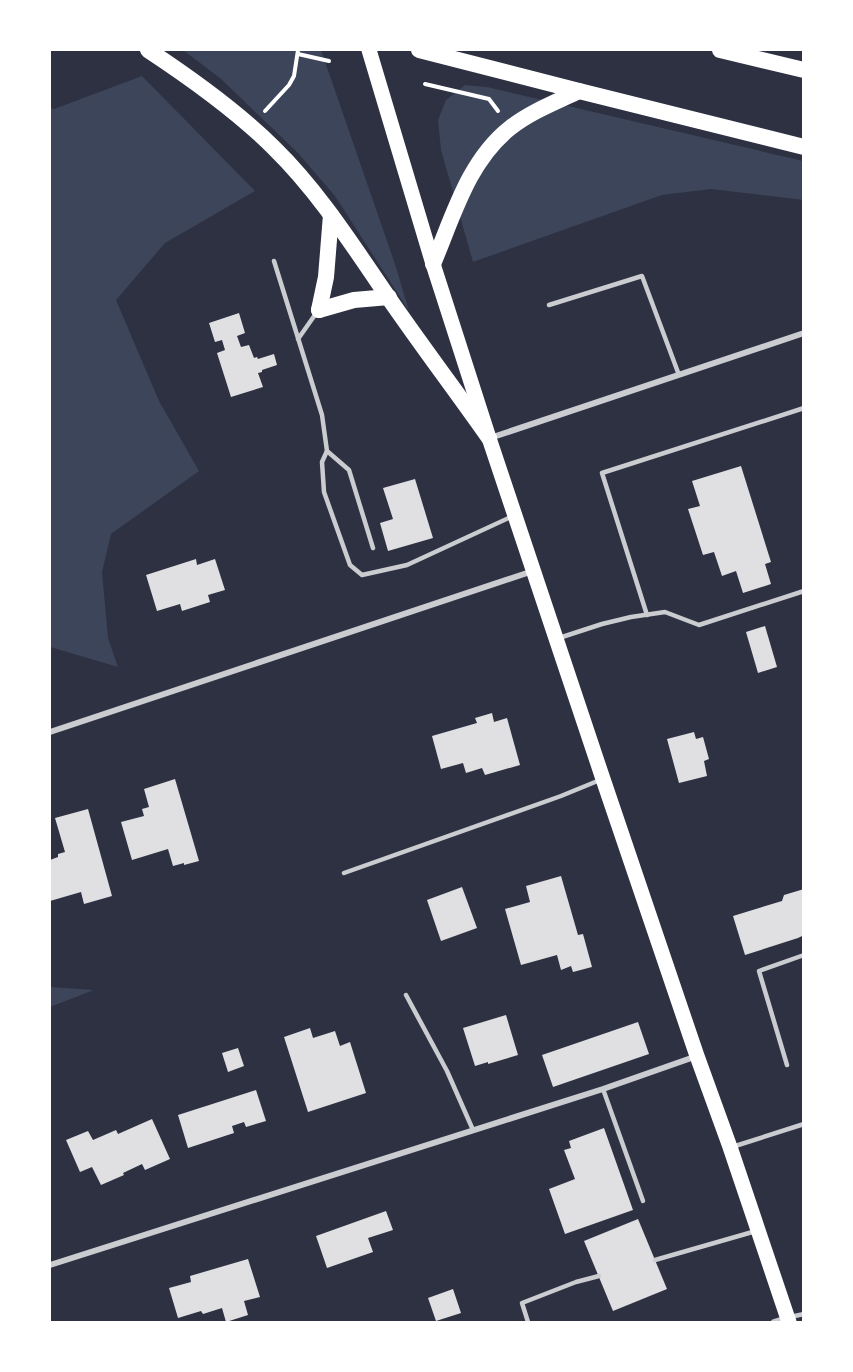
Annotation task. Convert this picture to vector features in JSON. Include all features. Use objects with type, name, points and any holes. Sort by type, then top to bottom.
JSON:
[{"type":"highway","points":[[148,50],[205,89],[276,149],[331,215],[489,438]]},
{"type":"highway","points":[[419,50],[804,147]]},
{"type":"highway","points":[[720,50],[804,70]]},
{"type":"highway","points":[[433,264],[464,189],[474,170],[498,139],[528,116],[579,91]]},
{"type":"highway","points":[[331,215],[326,277],[319,310],[354,300],[389,297]]},
{"type":"main road","points":[[369,50],[433,264],[489,438],[758,1231],[783,1321]]},
{"type":"street","points":[[489,438],[804,333]]},
{"type":"street","points":[[50,732],[534,571]]},
{"type":"street","points":[[50,1265],[603,1089],[697,1056]]},
{"type":"lane","points":[[274,261],[322,415],[327,451],[322,462],[324,492],[350,566],[362,575],[408,565],[515,515]]},
{"type":"lane","points":[[549,305],[642,276],[679,375]]},
{"type":"lane","points":[[298,339],[319,310]]},
{"type":"lane","points":[[647,615],[602,473],[804,408]]},
{"type":"lane","points":[[327,451],[348,470],[373,548]]},
{"type":"lane","points":[[556,639],[602,624],[665,612],[699,625],[804,591]]},
{"type":"lane","points":[[344,873],[603,779]]},
{"type":"lane","points":[[787,1065],[759,971],[804,955]]},
{"type":"lane","points":[[406,995],[447,1071],[473,1130]]},
{"type":"lane","points":[[603,1089],[643,1201]]},
{"type":"lane","points":[[730,1147],[804,1124]]},
{"type":"lane","points":[[655,1260],[758,1231]]},
{"type":"lane","points":[[528,1323],[522,1303],[598,1276]]},
{"type":"lane","points":[[783,1321],[804,1314]]},
{"type":"path","points":[[265,111],[289,85],[294,76],[298,52],[329,61]]},
{"type":"path","points":[[425,84],[489,99],[500,114]]},
{"type":"shaded area","points":[[183,50],[321,50],[409,311],[335,196],[298,153],[221,79]]},
{"type":"shaded area","points":[[142,76],[255,191],[165,243],[116,300],[159,401],[199,471],[111,534],[102,572],[108,638],[118,667],[50,647],[50,108],[54,109]]},
{"type":"shaded area","points":[[465,85],[487,87],[803,161],[803,200],[711,189],[662,195],[473,262],[441,150],[438,120],[446,100]]},
{"type":"shaded area","points":[[50,987],[94,990],[50,1007]]},
{"type":"building","points":[[239,313],[245,333],[237,336],[241,347],[249,345],[254,358],[258,359],[274,354],[277,365],[258,373],[263,387],[231,397],[217,353],[225,350],[222,340],[215,342],[209,323]]},
{"type":"building","points":[[741,466],[771,562],[765,564],[771,584],[743,593],[736,571],[722,576],[714,552],[703,555],[688,509],[700,506],[692,481]]},
{"type":"building","points":[[415,479],[433,538],[388,551],[380,523],[393,519],[383,488]]},
{"type":"building","points":[[196,559],[197,565],[215,559],[225,590],[208,595],[210,602],[182,611],[180,604],[157,611],[146,575]]},
{"type":"building","points":[[765,626],[777,667],[758,673],[746,632]]},
{"type":"building","points":[[492,713],[494,722],[507,718],[520,765],[485,775],[482,768],[466,773],[463,763],[441,769],[432,736],[477,723],[475,718]]},
{"type":"building","points":[[694,732],[696,739],[703,737],[709,759],[704,761],[707,776],[679,783],[667,739]]},
{"type":"building","points":[[175,779],[199,861],[173,866],[168,849],[132,860],[121,822],[144,816],[142,809],[149,807],[144,789]]},
{"type":"building","points":[[88,809],[112,896],[84,904],[81,892],[50,901],[50,860],[65,852],[55,818]]},
{"type":"building","points":[[561,876],[578,935],[583,934],[592,967],[573,972],[571,966],[561,970],[557,955],[521,965],[505,909],[530,902],[526,886]]},
{"type":"building","points":[[462,887],[477,928],[441,941],[427,900]]},
{"type":"building","points":[[804,889],[804,935],[745,955],[733,916],[782,901],[784,895]]},
{"type":"building","points":[[506,1015],[518,1055],[475,1066],[463,1028]]},
{"type":"building","points":[[638,1022],[649,1054],[553,1087],[542,1055]]},
{"type":"building","points":[[310,1028],[313,1038],[335,1031],[340,1046],[350,1042],[366,1093],[308,1112],[284,1037]]},
{"type":"building","points":[[238,1048],[244,1066],[228,1072],[222,1053]]},
{"type":"building","points":[[256,1090],[266,1121],[246,1127],[244,1122],[232,1126],[234,1133],[188,1148],[178,1115]]},
{"type":"building","points":[[152,1119],[170,1159],[145,1170],[142,1164],[101,1185],[92,1167],[80,1172],[66,1140],[88,1131],[93,1140],[116,1130],[118,1134]]},
{"type":"building","points":[[604,1128],[633,1210],[565,1234],[549,1189],[575,1179],[564,1150],[571,1148],[569,1141]]},
{"type":"building","points":[[386,1211],[393,1230],[368,1238],[373,1252],[327,1268],[316,1236]]},
{"type":"building","points":[[638,1219],[667,1289],[613,1311],[584,1241]]},
{"type":"building","points":[[248,1259],[260,1297],[244,1301],[248,1315],[226,1322],[222,1308],[178,1318],[169,1288],[191,1282],[190,1276]]},
{"type":"building","points":[[453,1289],[461,1313],[436,1321],[428,1298]]}]
